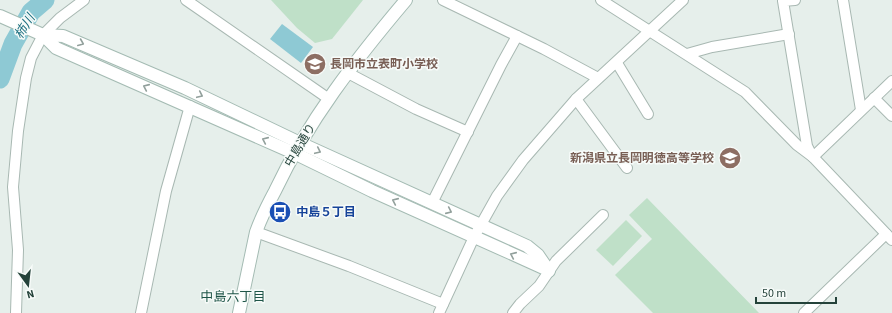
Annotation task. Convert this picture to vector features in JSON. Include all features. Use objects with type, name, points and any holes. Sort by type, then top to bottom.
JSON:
[{"type":"street","points":[[16,313],[18,250],[13,187],[18,131],[26,78],[31,58],[40,34],[84,0]]},
{"type":"street","points":[[186,0],[329,99]]},
{"type":"street","name":"中島通り","points":[[239,313],[256,232],[260,220],[297,148],[348,73],[406,0]]},
{"type":"street","points":[[443,0],[598,78]]},
{"type":"street","points":[[601,0],[745,92],[797,145],[813,158],[889,237],[804,313]]},
{"type":"street","points":[[256,232],[349,266],[441,308],[474,237],[497,196],[523,160],[576,99],[598,78],[617,63],[683,0]]},
{"type":"street","points":[[795,0],[783,1],[807,146],[813,158]]},
{"type":"street","points":[[844,0],[861,110]]},
{"type":"street","points":[[0,16],[40,34],[56,48],[190,106],[432,203],[527,246],[538,255],[549,270]]},
{"type":"street","points":[[40,34],[63,36],[185,88],[297,148],[372,191],[549,270]]},
{"type":"street","points":[[687,54],[712,47],[789,34]]},
{"type":"street","points":[[432,203],[517,36]]},
{"type":"street","points":[[617,63],[648,114]]},
{"type":"street","points":[[348,73],[416,109],[468,132]]},
{"type":"street","points":[[813,158],[892,81]]},
{"type":"street","points":[[874,98],[892,116]]},
{"type":"street","points":[[576,99],[627,168]]},
{"type":"street","points":[[141,313],[166,191],[190,106]]},
{"type":"street","points":[[514,313],[520,304],[539,286],[556,261],[603,215]]},
{"type":"green space","points":[[271,0],[363,0],[332,39],[315,43],[297,28]]},
{"type":"green space","points":[[647,198],[759,313],[653,313],[615,275],[652,239],[629,215]]},
{"type":"green space","points":[[626,220],[642,236],[613,266],[596,250]]},
{"type":"water","points":[[282,24],[313,47],[301,63],[270,39]]},
{"type":"waterway","name":"柿川","points":[[0,79],[13,44],[31,12],[45,0]]},
{"type":"place","name":"長岡市立表町小学校","points":[[315,64]]},
{"type":"place","name":"新潟県立長岡明徳高等学校","points":[[730,158]]},
{"type":"place","name":"中島５丁目","points":[[280,212]]},
{"type":"district","name":"中島六丁目","points":[[233,296]]}]
